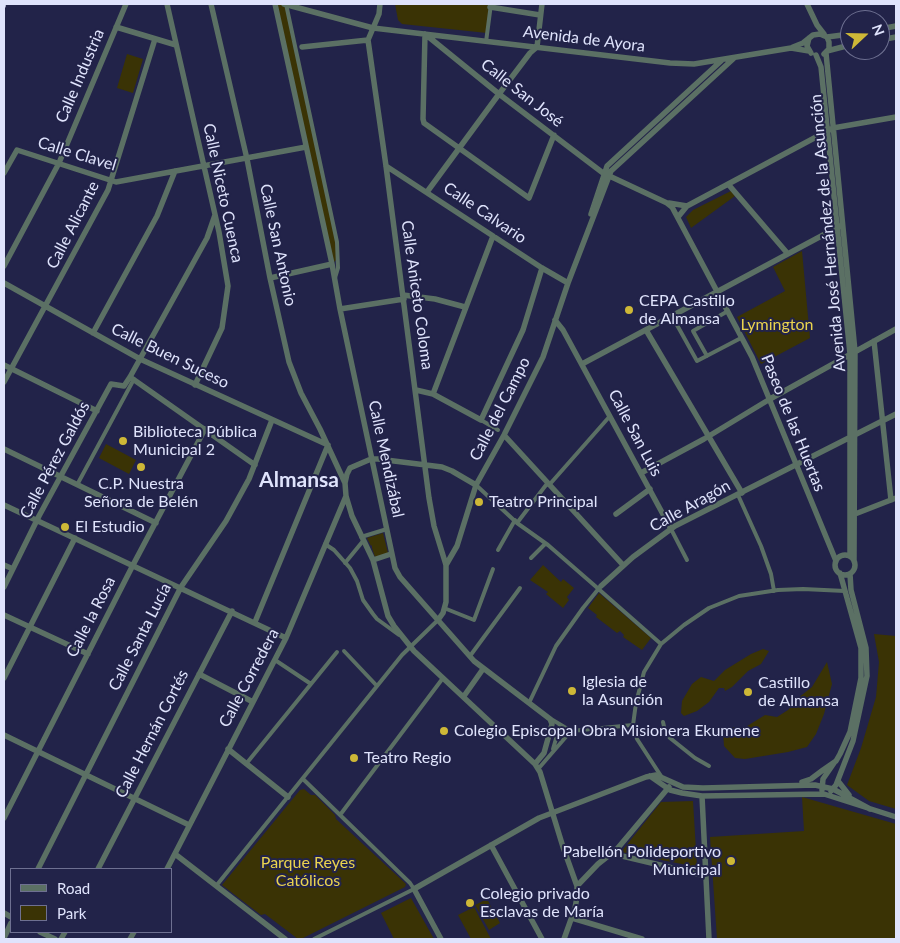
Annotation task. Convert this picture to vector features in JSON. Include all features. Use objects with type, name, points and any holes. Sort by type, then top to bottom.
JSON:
[{"type":"street","name":"Calle Industria","points":[[4,266],[59,164],[126,4]]},
{"type":"street","name":"Calle Niceto Cuenca","points":[[167,4],[222,244],[228,294],[222,331],[195,384]]},
{"type":"street","name":"Calle San Antonio","points":[[211,4],[247,159],[270,278],[293,372],[345,483],[346,496]]},
{"type":"street","name":"Calle Mendizábal","points":[[275,4],[332,264],[386,529],[398,575],[483,669],[550,719]]},
{"type":"street","name":"Calle Mendizábal","points":[[285,4],[337,242],[338,268],[334,280]]},
{"type":"street","name":"Avenida de Ayora","points":[[285,4],[373,28],[670,63],[694,64],[721,61],[791,48],[803,43],[811,36]]},
{"type":"street","points":[[302,47],[368,40],[379,14],[380,4]]},
{"type":"street","points":[[427,192],[530,53],[537,47],[542,4]]},
{"type":"street","points":[[807,4],[830,44],[826,52]]},
{"type":"street","points":[[486,42],[491,6],[540,15]]},
{"type":"street","points":[[813,17],[814,25],[807,44],[809,50],[816,55],[840,48]]},
{"type":"street","points":[[116,27],[176,45]]},
{"type":"street","points":[[811,36],[819,33],[826,36],[840,35]]},
{"type":"street","points":[[425,34],[423,121],[527,198],[530,198],[554,135]]},
{"type":"street","name":"Calle San José","points":[[425,34],[499,94],[606,175]]},
{"type":"street","name":"Calle Alicante","points":[[4,382],[104,197],[111,181],[155,38]]},
{"type":"street","name":"Calle Aniceto Coloma","points":[[368,40],[404,297],[431,511],[446,565]]},
{"type":"street","name":"Avenida de Ayora","points":[[791,48],[809,50]]},
{"type":"street","name":"Avenida José Hernández de la Asunción","points":[[826,52],[830,129]]},
{"type":"street","name":"Avenida José Hernández de la Asunción","points":[[816,55],[821,67],[830,129],[853,353],[852,559]]},
{"type":"street","name":"Calle del Campo","points":[[606,175],[733,59]]},
{"type":"street","name":"Calle del Campo","points":[[446,565],[457,546],[476,485],[504,435],[543,357],[606,175],[607,166],[721,61]]},
{"type":"street","points":[[694,64],[701,72],[700,80]]},
{"type":"street","points":[[678,217],[687,206],[830,129],[896,117]]},
{"type":"street","name":"Calle Clavel","points":[[4,173],[17,150],[118,182],[306,147]]},
{"type":"street","name":"Calle Calvario","points":[[386,166],[568,283]]},
{"type":"street","points":[[93,333],[157,216],[175,171]]},
{"type":"street","name":"Paseo de las Huertas","points":[[606,175],[667,203],[678,217],[718,291],[770,399],[823,534],[836,561]]},
{"type":"street","points":[[728,184],[788,254]]},
{"type":"street","points":[[667,203],[687,206]]},
{"type":"street","points":[[77,484],[140,359],[207,238],[215,215]]},
{"type":"street","points":[[582,364],[840,226]]},
{"type":"street","points":[[433,394],[493,236]]},
{"type":"street","points":[[270,278],[332,264]]},
{"type":"street","points":[[481,420],[523,330],[542,268]]},
{"type":"street","name":"Calle Buen Suceso","points":[[4,283],[140,359],[328,445]]},
{"type":"street","points":[[340,309],[411,294],[465,307]]},
{"type":"street","points":[[707,356],[694,330],[728,311]]},
{"type":"street","points":[[672,316],[697,361],[741,338]]},
{"type":"street","name":"Calle San Luis","points":[[555,320],[563,330],[582,364],[687,560]]},
{"type":"street","points":[[641,473],[896,328]]},
{"type":"street","points":[[646,330],[708,435],[740,494],[771,574],[774,591]]},
{"type":"street","points":[[686,341],[696,336]]},
{"type":"street","points":[[855,514],[894,499],[874,341]]},
{"type":"street","points":[[4,365],[96,411]]},
{"type":"street","points":[[132,378],[255,465]]},
{"type":"street","name":"Calle Pérez Galdós","points":[[4,587],[37,521],[111,384],[124,386],[132,378]]},
{"type":"street","points":[[416,390],[433,394],[498,430]]},
{"type":"street","name":"Calle Aragón","points":[[530,703],[556,646],[600,587],[623,565],[671,529],[896,414]]},
{"type":"street","points":[[498,550],[516,521],[610,416]]},
{"type":"street","name":"Calle Santa Lucía","points":[[38,868],[181,587],[226,521],[255,465],[272,420]]},
{"type":"street","name":"Calle la Rosa","points":[[4,818],[133,565],[205,429]]},
{"type":"street","points":[[504,435],[623,565]]},
{"type":"street","name":"Avenida José Hernández de la Asunción","points":[[852,436],[855,514],[852,559]]},
{"type":"street","points":[[255,622],[328,445]]},
{"type":"street","points":[[4,449],[156,523]]},
{"type":"street","points":[[345,483],[350,468],[371,459],[426,464],[447,469],[476,485],[516,521],[600,587],[661,644]]},
{"type":"street","points":[[616,514],[650,490]]},
{"type":"street","points":[[346,496],[352,516],[373,560],[388,616],[402,638],[537,766],[543,778],[552,813],[577,886],[577,901],[564,939]]},
{"type":"street","name":"Calle Corredera","points":[[168,868],[286,638],[346,496]]},
{"type":"street","points":[[4,505],[286,638]]},
{"type":"street","points":[[345,563],[362,539],[386,529]]},
{"type":"street","points":[[4,678],[74,538]]},
{"type":"street","points":[[325,544],[334,550],[353,574],[364,600],[377,619],[402,638]]},
{"type":"street","points":[[531,558],[545,544]]},
{"type":"street","points":[[373,560],[392,554]]},
{"type":"street","points":[[824,794],[827,788],[838,781],[853,740],[867,668],[866,648],[851,590],[850,574],[855,568],[852,559],[840,556],[836,561],[836,568],[840,573],[860,642],[862,671],[850,732],[836,761],[823,779],[827,788]]},
{"type":"street","points":[[4,565],[13,569]]},
{"type":"street","points":[[216,886],[377,686],[410,647],[443,614],[446,602],[446,565]]},
{"type":"street","points":[[444,608],[472,620],[476,618],[493,569]]},
{"type":"street","points":[[840,573],[850,574]]},
{"type":"street","points":[[470,656],[520,588]]},
{"type":"street","points":[[661,776],[637,739],[633,725],[636,703],[644,672],[661,644],[712,606],[739,596],[803,589],[844,592]]},
{"type":"street","name":"Calle Hernán Cortés","points":[[99,868],[232,611]]},
{"type":"street","points":[[4,615],[88,654]]},
{"type":"street","points":[[344,651],[377,686]]},
{"type":"street","points":[[246,764],[337,652]]},
{"type":"street","points":[[274,660],[311,684]]},
{"type":"street","points":[[464,696],[483,669]]},
{"type":"street","points":[[199,674],[253,702]]},
{"type":"street","points":[[340,816],[443,678]]},
{"type":"street","points":[[550,719],[571,731],[633,725]]},
{"type":"street","points":[[537,766],[544,753],[552,724],[550,719]]},
{"type":"street","points":[[663,722],[665,732],[670,738],[695,758],[709,766]]},
{"type":"street","points":[[553,750],[560,725]]},
{"type":"street","points":[[537,766],[571,731]]},
{"type":"street","points":[[4,736],[189,825]]},
{"type":"street","points":[[228,750],[288,797]]},
{"type":"street","points":[[794,784],[811,779],[836,761]]},
{"type":"street","points":[[650,776],[676,792],[702,795],[824,794],[896,817]]},
{"type":"street","points":[[314,939],[414,889],[552,813],[650,776],[661,776],[683,787]]},
{"type":"street","points":[[302,779],[414,889],[441,939]]},
{"type":"street","points":[[838,781],[846,793],[870,809]]},
{"type":"street","points":[[577,886],[598,864],[615,851],[667,788],[672,786],[702,788],[794,784],[827,788],[857,801]]},
{"type":"street","points":[[702,788],[698,791],[702,795],[709,939]]},
{"type":"street","points":[[824,794],[827,788]]},
{"type":"street","points":[[491,845],[542,939]]},
{"type":"street","points":[[615,851],[622,856],[706,876]]},
{"type":"street","points":[[175,854],[284,939]]},
{"type":"street","points":[[572,918],[642,939]]},
{"type":"street","points":[[4,938],[10,925]]},
{"type":"street","points":[[42,933],[55,939]]},
{"type":"green space","points":[[275,4],[286,4],[334,225],[338,258],[332,264]]},
{"type":"green space","points":[[395,4],[491,4],[487,33],[402,24],[398,20]]},
{"type":"green space","points":[[127,54],[143,59],[133,93],[117,88]]},
{"type":"green space","points":[[731,191],[735,196],[691,228],[686,217],[693,210]]},
{"type":"green space","name":"Lymington","points":[[802,251],[810,338],[761,364],[737,317],[785,291],[773,267]]},
{"type":"green space","points":[[106,444],[136,460],[129,474],[99,458]]},
{"type":"green space","points":[[383,533],[388,553],[375,557],[372,545],[367,538]]},
{"type":"green space","points":[[543,565],[561,582],[563,579],[574,588],[567,597],[569,600],[563,608],[546,594],[548,592],[530,580]]},
{"type":"green space","points":[[599,593],[651,638],[642,650],[623,637],[624,635],[620,631],[617,633],[596,617],[597,615],[588,608]]},
{"type":"green space","points":[[874,634],[896,636],[896,809],[869,801],[847,785],[861,748],[876,697],[879,662]]},
{"type":"green space","points":[[763,649],[769,651],[761,664],[748,671],[732,687],[725,691],[724,688],[719,688],[709,702],[697,711],[684,716],[681,713],[682,701],[692,684],[701,677],[714,681],[725,670]]},
{"type":"green space","points":[[827,662],[832,684],[824,714],[816,734],[807,747],[745,759],[735,758],[724,746],[723,732],[729,727],[744,728],[765,715],[777,717],[788,710],[798,698],[812,687]]},
{"type":"green space","name":"Parque Reyes Católicos","points":[[304,789],[311,795],[315,795],[335,815],[336,819],[406,884],[405,887],[298,939],[265,914],[261,915],[222,885],[300,790]]},
{"type":"green space","points":[[802,797],[896,824],[896,939],[717,939],[710,837],[804,831]]},
{"type":"green space","points":[[693,801],[697,867],[621,852],[661,802]]},
{"type":"green space","points":[[411,898],[434,939],[394,939],[381,913]]},
{"type":"green space","points":[[487,899],[500,923],[489,930],[475,905]]},
{"type":"green space","points":[[474,907],[491,939],[471,939],[458,915]]},
{"type":"place","name":"CEPA Castillo de Almansa","points":[[629,310]]},
{"type":"place","name":"Biblioteca Pública Municipal 2","points":[[123,441]]},
{"type":"place","name":"C.P. Nuestra Señora de Belén","points":[[141,467]]},
{"type":"place","name":"Teatro Principal","points":[[479,502]]},
{"type":"place","name":"El Estudio","points":[[65,527]]},
{"type":"place","name":"Iglesia de la Asunción","points":[[572,691]]},
{"type":"place","name":"Castillo de Almansa","points":[[748,692]]},
{"type":"place","name":"Colegio Episcopal Obra Misionera Ekumene","points":[[444,731]]},
{"type":"place","name":"Teatro Regio","points":[[354,758]]},
{"type":"place","name":"Pabellón Polideportivo Municipal","points":[[731,861]]},
{"type":"place","name":"Colegio privado Esclavas de María","points":[[470,903]]},
{"type":"district","name":"Almansa","points":[[299,480]]}]
